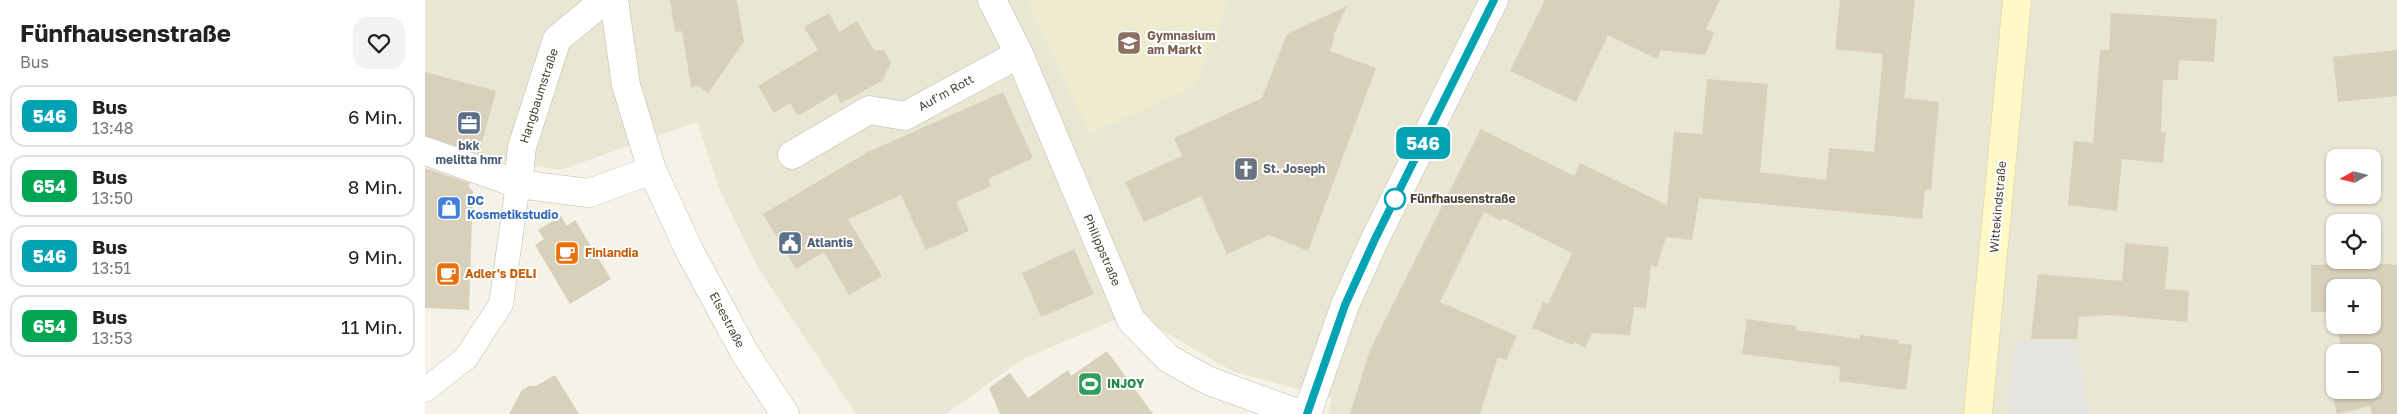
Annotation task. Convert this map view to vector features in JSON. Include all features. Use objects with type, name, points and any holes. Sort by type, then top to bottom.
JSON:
[{"type":"main road","name":"Wittekindstraße","points":[[1978,414],[2017,0]]},
{"type":"street","name":"Hangbaumstraße","points":[[425,390],[466,358],[501,304],[518,184],[521,146],[557,38],[605,0]]},
{"type":"street","points":[[425,151],[518,184],[589,193],[652,170],[626,85],[615,0]]},
{"type":"street","name":"Philippstraße","points":[[992,0],[1019,54],[1131,320],[1169,359],[1209,381],[1300,414]]},
{"type":"street","points":[[1307,414],[1345,305],[1375,239],[1494,0]]},
{"type":"street","name":"Auf'm Rott","points":[[792,155],[869,110],[905,116],[1019,54]]},
{"type":"street","name":"Elsestraße","points":[[652,170],[676,223],[746,355],[785,414]]},
{"type":"shaded area","points":[[425,0],[2397,0],[2397,414],[1328,414],[1332,398],[1234,372],[1156,327],[1140,309],[1023,359],[946,414],[856,414],[760,271],[719,188],[697,122],[560,170],[476,156],[425,137]]},
{"type":"shaded area","name":"Gymnasium am Markt","points":[[1026,0],[1229,0],[1195,86],[1090,134]]},
{"type":"shaded area","points":[[2014,341],[2076,341],[2089,414],[2010,414],[2008,397]]},
{"type":"building","points":[[670,0],[737,0],[744,42],[708,93],[699,86],[691,87],[682,31],[675,32]]},
{"type":"building","points":[[1545,0],[1720,0],[1706,29],[1714,33],[1705,55],[1661,50],[1657,59],[1608,35],[1576,102],[1510,71]]},
{"type":"building","points":[[1840,0],[1915,0],[1904,98],[1939,102],[1931,190],[1925,190],[1922,219],[1699,198],[1692,240],[1666,237],[1657,267],[1651,265],[1646,308],[1634,307],[1630,335],[1592,333],[1585,348],[1574,342],[1573,345],[1532,328],[1543,302],[1548,304],[1572,253],[1503,218],[1501,221],[1484,212],[1440,302],[1517,336],[1506,360],[1498,357],[1480,414],[1350,414],[1370,350],[1481,129],[1574,176],[1580,163],[1667,205],[1674,132],[1702,134],[1707,79],[1768,84],[1760,172],[1826,180],[1829,148],[1874,152],[1883,54],[1835,49]]},
{"type":"building","name":"St. Joseph","points":[[1347,6],[1333,36],[1335,37],[1330,51],[1376,68],[1308,251],[1269,235],[1227,254],[1201,196],[1144,222],[1125,182],[1182,156],[1174,138],[1262,98],[1287,34]]},
{"type":"building","points":[[829,13],[839,32],[857,21],[874,50],[884,50],[891,63],[882,81],[841,103],[836,93],[798,116],[790,103],[774,113],[758,86],[818,50],[804,27]]},
{"type":"building","points":[[2111,13],[2217,19],[2214,62],[2179,60],[2178,80],[2163,80],[2161,132],[2166,132],[2163,163],[2122,159],[2117,211],[2068,205],[2074,141],[2093,143],[2100,50],[2109,50]]},
{"type":"building","points":[[2397,50],[2397,96],[2338,102],[2333,57]]},
{"type":"building","points":[[425,72],[496,91],[479,153],[425,136]]},
{"type":"building","points":[[1003,92],[1033,158],[988,179],[991,186],[956,202],[969,231],[926,250],[901,195],[848,219],[882,276],[849,295],[824,252],[796,269],[763,214],[868,152]]},
{"type":"building","points":[[425,168],[470,183],[469,187],[473,191],[469,310],[425,308]]},
{"type":"building","name":"Finlandia","points":[[561,216],[567,226],[575,220],[611,279],[570,304],[535,245],[544,239],[538,230]]},
{"type":"building","points":[[2125,243],[2169,247],[2165,289],[2189,291],[2187,322],[2110,315],[2079,317],[2077,339],[2031,339],[2038,274],[2122,281]]},
{"type":"building","points":[[1074,249],[1094,294],[1041,317],[1022,273]]},
{"type":"building","points":[[2381,264],[2397,265],[2397,414],[2372,414],[2370,406],[2337,414],[2334,399],[2381,399],[2381,344],[2341,344],[2339,334],[2381,334],[2381,279],[2326,279],[2326,312],[2311,312],[2311,265],[2326,265],[2326,269],[2381,269]]},
{"type":"building","points":[[1747,319],[1796,326],[1796,330],[1860,339],[1860,335],[1899,340],[1898,343],[1912,345],[1906,390],[1839,381],[1840,367],[1742,354]]},
{"type":"building","name":"INJOY","points":[[1107,351],[1153,414],[1000,414],[989,388],[1010,373],[1028,398],[1068,370],[1071,376]]},
{"type":"building","points":[[555,375],[579,414],[509,414],[522,390],[529,386],[536,386]]},
{"type":"bus line","name":"546","points":[[1307,414],[1345,305],[1375,239],[1494,0]]},
{"type":"place","name":"Gymnasium am Markt","points":[[1129,43]]},
{"type":"place","name":"bkk melitta hmr","points":[[469,123]]},
{"type":"place","name":"St. Joseph","points":[[1246,169]]},
{"type":"place","name":"Fünfhausenstraße","points":[[1395,199]]},
{"type":"place","name":"DC Kosmetikstudio","points":[[449,208]]},
{"type":"place","name":"Atlantis","points":[[790,243]]},
{"type":"place","name":"Finlandia","points":[[567,253]]},
{"type":"place","name":"Adler's DELI","points":[[448,274]]},
{"type":"place","name":"INJOY","points":[[1090,384]]}]
